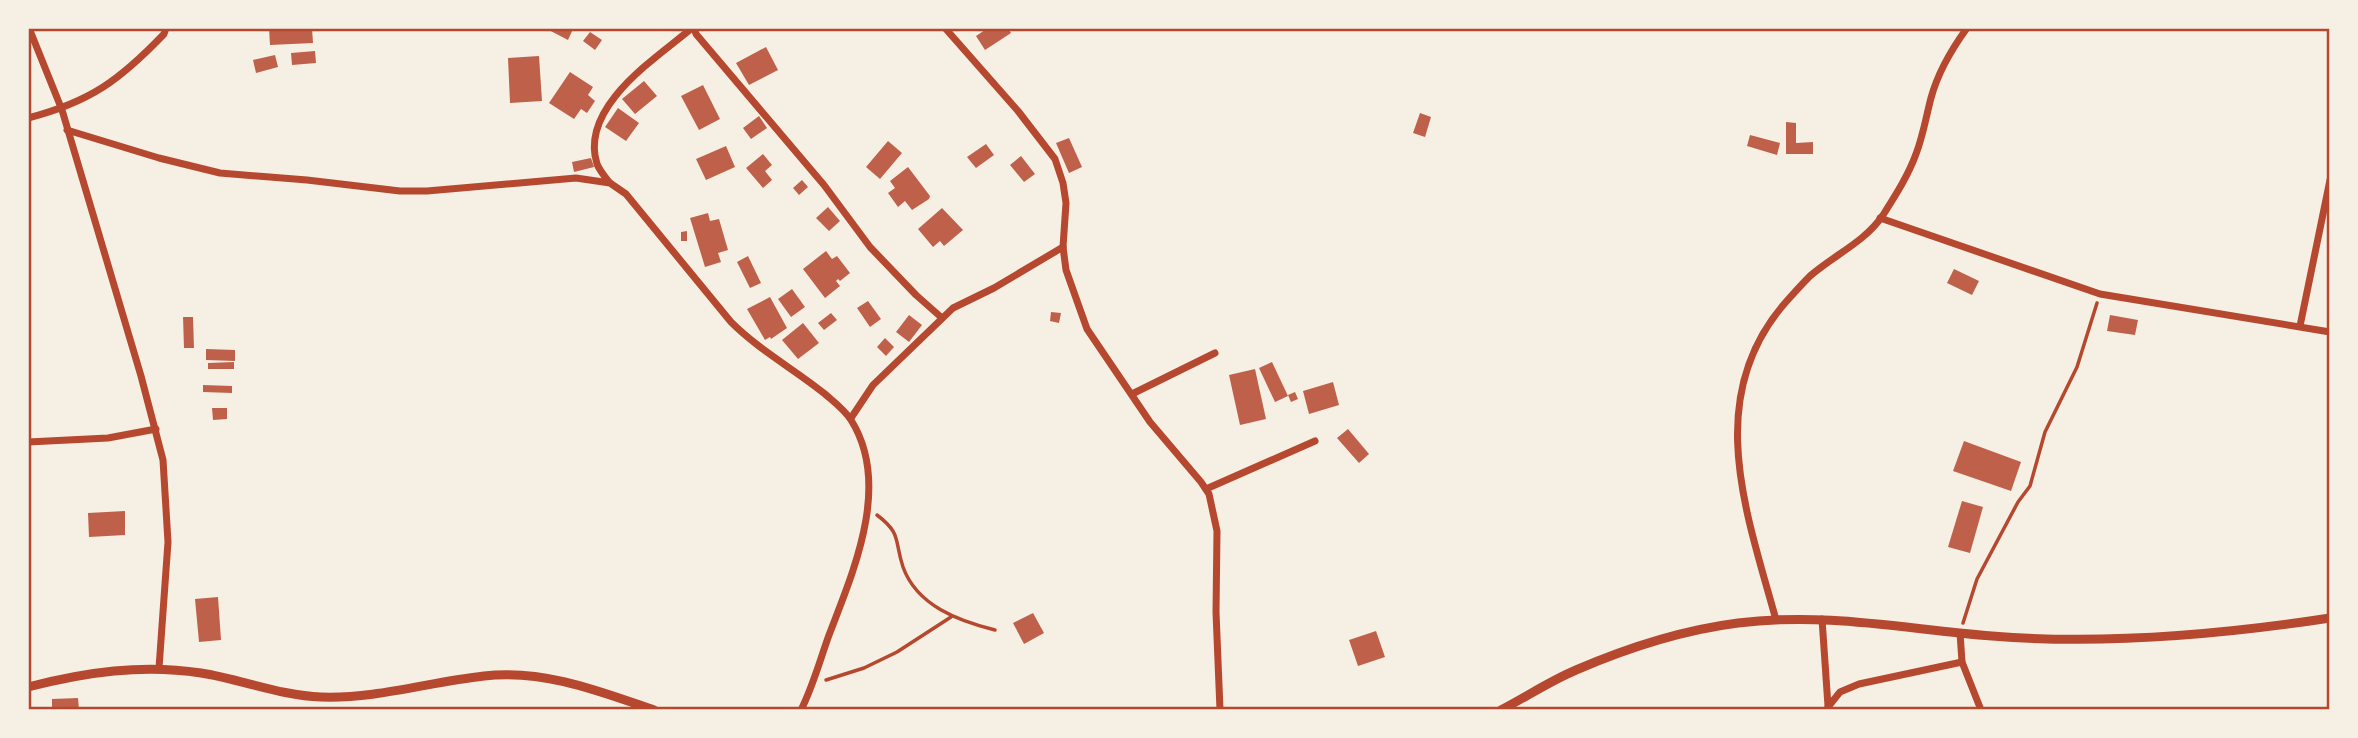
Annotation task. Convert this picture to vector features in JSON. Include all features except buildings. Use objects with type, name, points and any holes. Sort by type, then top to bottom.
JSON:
[{"type":"street","points":[[29,28],[62,110],[156,429],[164,472],[167,542],[159,668]]},
{"type":"street","points":[[28,118],[62,110],[97,92],[132,67],[165,31],[174,28]]},
{"type":"street","points":[[610,183],[597,163],[595,140],[598,127],[618,90],[693,28],[824,185],[870,247],[942,318]]},
{"type":"street","points":[[945,28],[1018,111],[1055,159],[1066,203],[1063,247],[1066,270],[1087,329],[1099,351],[1150,422],[1206,489],[1217,531],[1216,623],[1220,710]]},
{"type":"street","points":[[1776,620],[1742,496],[1738,446],[1742,386],[1749,360],[1783,304],[1811,275],[1852,246],[1880,218],[1915,158],[1938,75],[1967,28]]},
{"type":"street","points":[[67,130],[220,173],[356,187],[427,191],[558,178],[595,179],[610,183],[626,194],[712,300],[746,337],[803,376],[851,418],[862,442],[868,482],[862,547],[813,684],[801,710]]},
{"type":"street","points":[[2300,326],[2330,180]]},
{"type":"street","points":[[1880,218],[2100,294],[2330,332]]},
{"type":"street","points":[[851,418],[873,385],[953,308],[994,288],[1063,247]]},
{"type":"street","points":[[1132,394],[1215,353]]},
{"type":"street","points":[[28,442],[108,438],[156,429]]},
{"type":"street","points":[[1206,489],[1315,441]]},
{"type":"street","points":[[1501,710],[1574,671],[1631,648],[1737,623],[1822,619],[1874,622],[1994,636],[2076,639],[2157,637],[2263,628],[2330,618]]},
{"type":"street","points":[[1822,619],[1828,708]]},
{"type":"street","points":[[1960,632],[1962,662],[1981,710]]},
{"type":"street","points":[[1828,708],[1840,692],[1858,684],[1962,662]]},
{"type":"street","points":[[28,687],[68,676],[113,669],[159,668],[201,673],[309,696],[350,698],[485,676],[531,676],[571,682],[654,710]]},
{"type":"path","points":[[1960,632],[1977,579],[2029,486],[2045,432],[2077,367],[2100,294]]},
{"type":"path","points":[[867,507],[894,530],[903,568],[930,603],[951,617],[995,630]]},
{"type":"path","points":[[813,684],[875,663],[951,617]]}]
